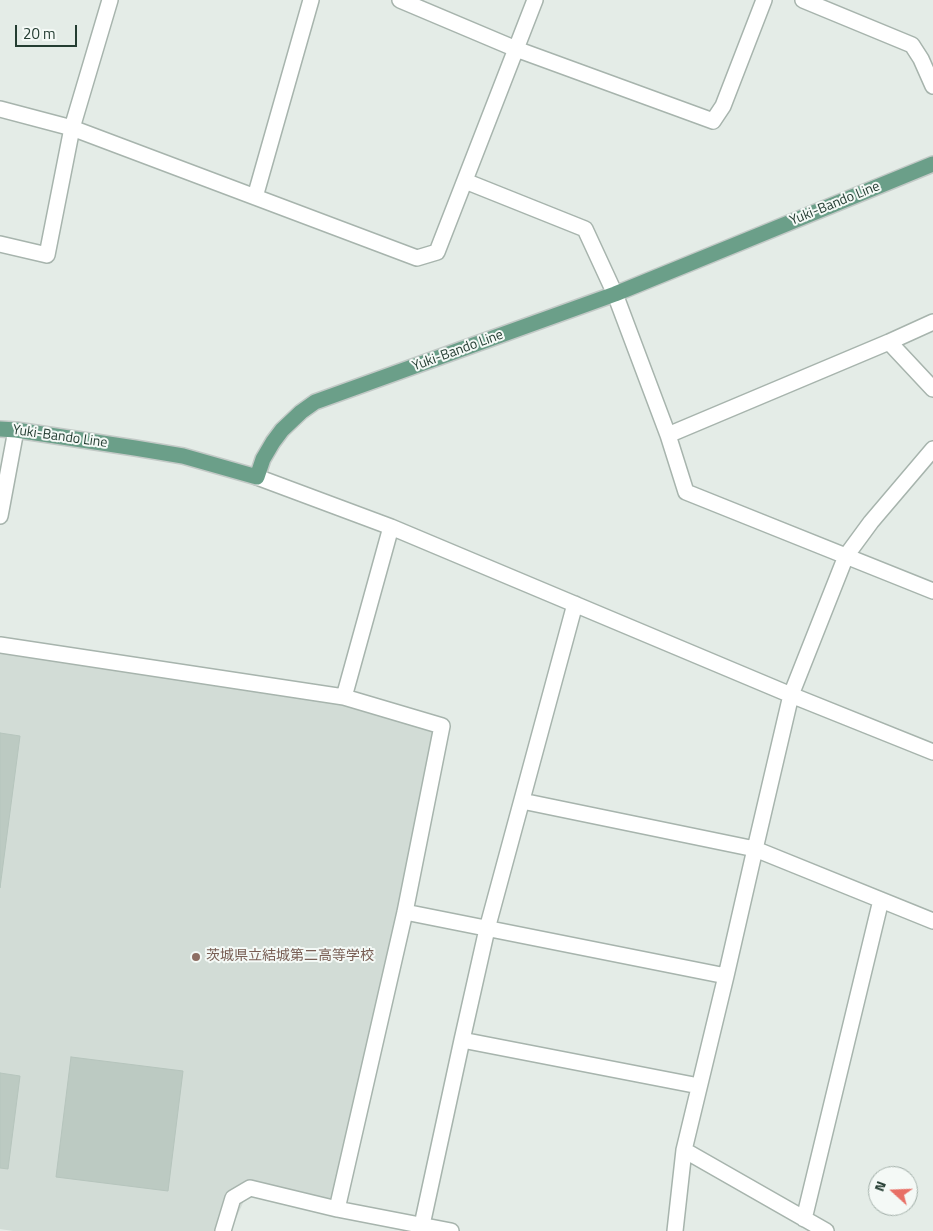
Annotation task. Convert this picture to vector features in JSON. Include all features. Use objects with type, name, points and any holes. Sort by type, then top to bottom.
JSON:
[{"type":"main road","name":"Yuki-Bando Line","points":[[0,429],[183,456],[257,477],[263,459],[282,430],[315,402],[615,294],[933,164]]},
{"type":"street","points":[[0,244],[47,255],[72,128],[110,0]]},
{"type":"street","points":[[255,196],[311,0]]},
{"type":"street","points":[[400,0],[516,49],[713,121],[723,106],[764,0]]},
{"type":"street","points":[[0,108],[72,128],[417,258],[437,252],[535,0]]},
{"type":"street","points":[[803,0],[912,46],[921,59],[933,86]]},
{"type":"street","points":[[465,181],[585,229],[615,294],[668,435],[686,492],[933,591]]},
{"type":"street","points":[[668,435],[933,322]]},
{"type":"street","points":[[889,342],[933,389]]},
{"type":"street","points":[[0,516],[16,430]]},
{"type":"street","points":[[675,1231],[684,1150],[792,694],[846,556],[870,522],[933,449]]},
{"type":"street","points":[[257,477],[391,527],[933,752]]},
{"type":"street","points":[[344,697],[391,527]]},
{"type":"street","points":[[422,1226],[487,929],[575,604]]},
{"type":"street","points":[[0,645],[344,697],[442,726],[405,912],[337,1209]]},
{"type":"street","points":[[522,801],[755,849],[933,921]]},
{"type":"street","points":[[804,1219],[881,900]]},
{"type":"street","points":[[405,912],[726,976]]},
{"type":"street","points":[[462,1040],[699,1086]]},
{"type":"street","points":[[684,1150],[826,1231]]},
{"type":"street","points":[[224,1231],[233,1198],[250,1188],[337,1209],[451,1231]]},
{"type":"shaded area","name":"茨城県立結城第二高等学校","points":[[0,645],[344,697],[442,726],[337,1209],[250,1188],[230,1231],[13,1231],[0,1229]]},
{"type":"building","points":[[0,733],[20,736],[0,888]]},
{"type":"building","points":[[71,1057],[183,1071],[168,1191],[56,1177]]},
{"type":"building","points":[[0,1073],[20,1076],[8,1169],[0,1168]]},
{"type":"place","name":"茨城県立結城第二高等学校","points":[[196,957]]}]
